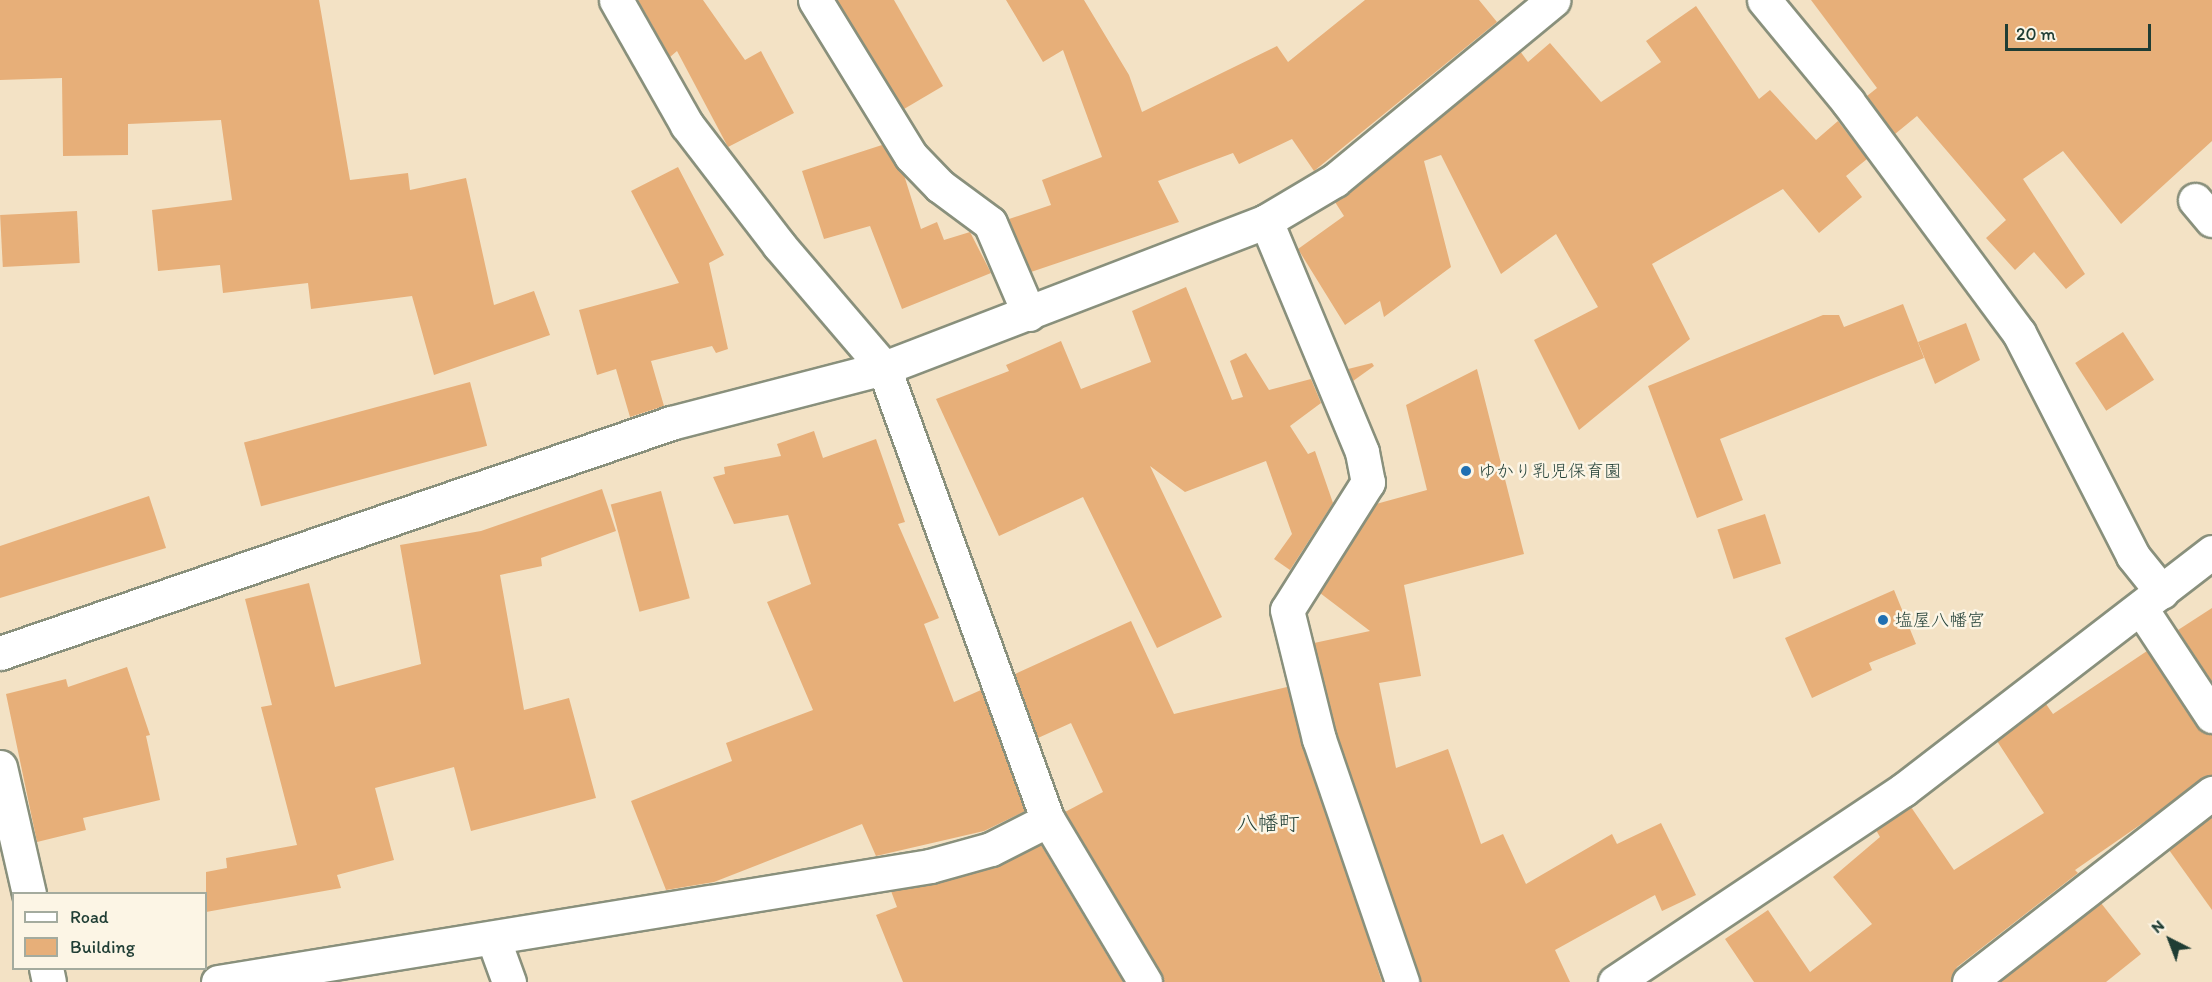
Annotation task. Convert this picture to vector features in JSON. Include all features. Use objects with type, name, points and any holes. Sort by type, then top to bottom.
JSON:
[{"type":"street","points":[[616,0],[687,124],[779,245],[884,368],[1048,820],[1145,982]]},
{"type":"street","points":[[815,0],[911,156],[940,186],[990,223],[1029,314]]},
{"type":"street","points":[[0,653],[671,423],[884,368],[1266,221],[1335,180],[1553,0]]},
{"type":"street","points":[[1764,0],[1848,102],[2019,333],[2133,556],[2152,601],[2212,716]]},
{"type":"street","points":[[1266,221],[1362,452],[1368,482],[1287,610],[1319,739],[1402,982]]},
{"type":"street","points":[[1615,982],[1903,790],[2152,601],[2212,552]]},
{"type":"street","points":[[0,767],[29,892]]},
{"type":"street","points":[[1969,982],[2212,793]]},
{"type":"street","points":[[218,982],[930,866],[992,849],[1048,820]]},
{"type":"street","points":[[493,938],[509,982]]},
{"type":"building","points":[[0,0],[319,0],[350,180],[408,173],[410,190],[466,178],[494,305],[534,291],[550,335],[434,375],[412,296],[311,309],[308,283],[223,293],[220,265],[158,271],[152,210],[232,200],[221,120],[128,124],[128,155],[63,156],[62,78],[0,80]]},
{"type":"building","points":[[638,0],[703,0],[745,60],[761,51],[794,113],[728,147],[677,51],[670,57]]},
{"type":"building","points":[[837,0],[894,0],[943,86],[904,109]]},
{"type":"building","points":[[1006,0],[1084,0],[1129,75],[1142,112],[1277,46],[1288,62],[1365,0],[1479,0],[1497,22],[1314,171],[1292,139],[1239,164],[1233,153],[1158,181],[1179,222],[1031,272],[1009,219],[1051,205],[1042,180],[1102,157],[1063,50],[1043,62]]},
{"type":"building","points":[[1811,0],[2212,0],[2212,141],[2121,224],[2063,151],[2023,179],[2085,274],[2066,289],[2034,252],[2015,270],[1986,238],[2006,220],[1917,116],[1895,134],[1867,96],[1877,88]]},
{"type":"building","points":[[1696,6],[1759,99],[1770,90],[1816,140],[1838,121],[1867,159],[1846,176],[1862,197],[1819,233],[1783,189],[1652,264],[1690,339],[1579,430],[1534,340],[1598,307],[1556,234],[1501,274],[1441,155],[1424,161],[1451,267],[1384,317],[1380,301],[1345,325],[1298,249],[1344,216],[1335,202],[1520,51],[1528,62],[1550,43],[1601,102],[1661,62],[1646,41]]},
{"type":"building","points":[[882,145],[904,175],[921,229],[937,222],[944,240],[970,232],[991,273],[902,309],[870,226],[824,239],[802,171]]},
{"type":"building","points":[[678,167],[724,255],[709,263],[728,349],[716,353],[712,346],[651,361],[664,406],[630,417],[616,369],[597,375],[579,310],[679,283],[631,191]]},
{"type":"building","points":[[77,211],[80,263],[3,267],[0,215]]},
{"type":"building","points":[[1186,287],[1232,400],[1243,397],[1230,361],[1246,353],[1269,390],[1311,379],[1321,403],[1290,426],[1308,454],[1315,451],[1333,503],[1290,570],[1274,559],[1292,534],[1266,461],[1185,492],[1150,466],[1222,617],[1157,648],[1083,497],[999,536],[936,399],[1009,371],[1006,365],[1061,341],[1081,389],[1151,362],[1132,311]]},
{"type":"building","points":[[1903,304],[1924,358],[1720,439],[1743,500],[1697,518],[1648,386],[1823,315],[1839,315],[1844,327]]},
{"type":"building","points":[[1966,323],[1980,360],[1935,384],[1918,342]]},
{"type":"building","points":[[2123,332],[2154,380],[2106,411],[2075,363]]},
{"type":"building","points":[[1372,363],[1374,366],[1353,381],[1348,369]]},
{"type":"building","points":[[1477,369],[1524,554],[1404,585],[1421,676],[1379,683],[1396,768],[1448,749],[1481,844],[1503,834],[1526,884],[1612,834],[1617,844],[1661,823],[1696,895],[1662,911],[1655,895],[1555,950],[1570,982],[1420,982],[1337,734],[1314,643],[1370,631],[1320,593],[1376,504],[1427,490],[1406,405]]},
{"type":"building","points":[[470,382],[487,446],[261,506],[244,443]]},
{"type":"building","points":[[814,431],[823,458],[876,439],[905,522],[898,524],[939,618],[924,624],[954,702],[981,690],[1025,811],[984,831],[876,856],[862,824],[714,882],[666,890],[631,801],[732,761],[726,743],[813,710],[767,602],[811,584],[788,515],[734,524],[713,477],[725,474],[724,467],[781,456],[777,444]]},
{"type":"building","points":[[602,489],[616,531],[541,558],[542,566],[500,575],[524,710],[569,698],[596,798],[471,831],[454,767],[375,788],[394,860],[337,875],[341,888],[207,912],[206,872],[227,868],[226,858],[297,845],[261,707],[272,705],[245,599],[309,583],[335,687],[421,664],[400,545],[481,531]]},
{"type":"building","points":[[661,491],[690,598],[640,612],[611,504]]},
{"type":"building","points":[[149,496],[166,548],[0,598],[0,546]]},
{"type":"building","points":[[1765,514],[1781,563],[1734,579],[1717,529]]},
{"type":"building","points":[[1894,590],[1916,644],[1869,663],[1872,670],[1812,698],[1785,638]]},
{"type":"building","points":[[2212,608],[2212,682],[2178,630]]},
{"type":"building","points":[[1131,621],[1174,714],[1287,687],[1382,982],[1164,982],[1065,812],[1103,792],[1071,723],[1038,738],[1015,674]]},
{"type":"building","points":[[2147,651],[2196,726],[2212,735],[2212,775],[2075,870],[2078,873],[1957,967],[1951,982],[1754,982],[1725,939],[1768,910],[1810,972],[1872,924],[1833,877],[1880,837],[1876,830],[1911,807],[1954,870],[2044,813],[1997,741],[2046,704],[2053,714]]},
{"type":"building","points":[[127,667],[150,735],[146,736],[160,800],[83,818],[86,830],[37,842],[6,694],[66,679],[68,687]]},
{"type":"building","points":[[2212,817],[2212,910],[2169,850]]},
{"type":"building","points":[[1041,845],[1123,982],[903,982],[876,915],[897,907],[891,891],[996,867]]},
{"type":"building","points":[[2101,903],[2141,954],[2106,982],[2000,982]]},
{"type":"place","name":"ゆかり乳児保育園","points":[[1466,471]]},
{"type":"place","name":"塩屋八幡宮","points":[[1883,620]]},
{"type":"district","name":"八幡町","points":[[1268,823]]}]
